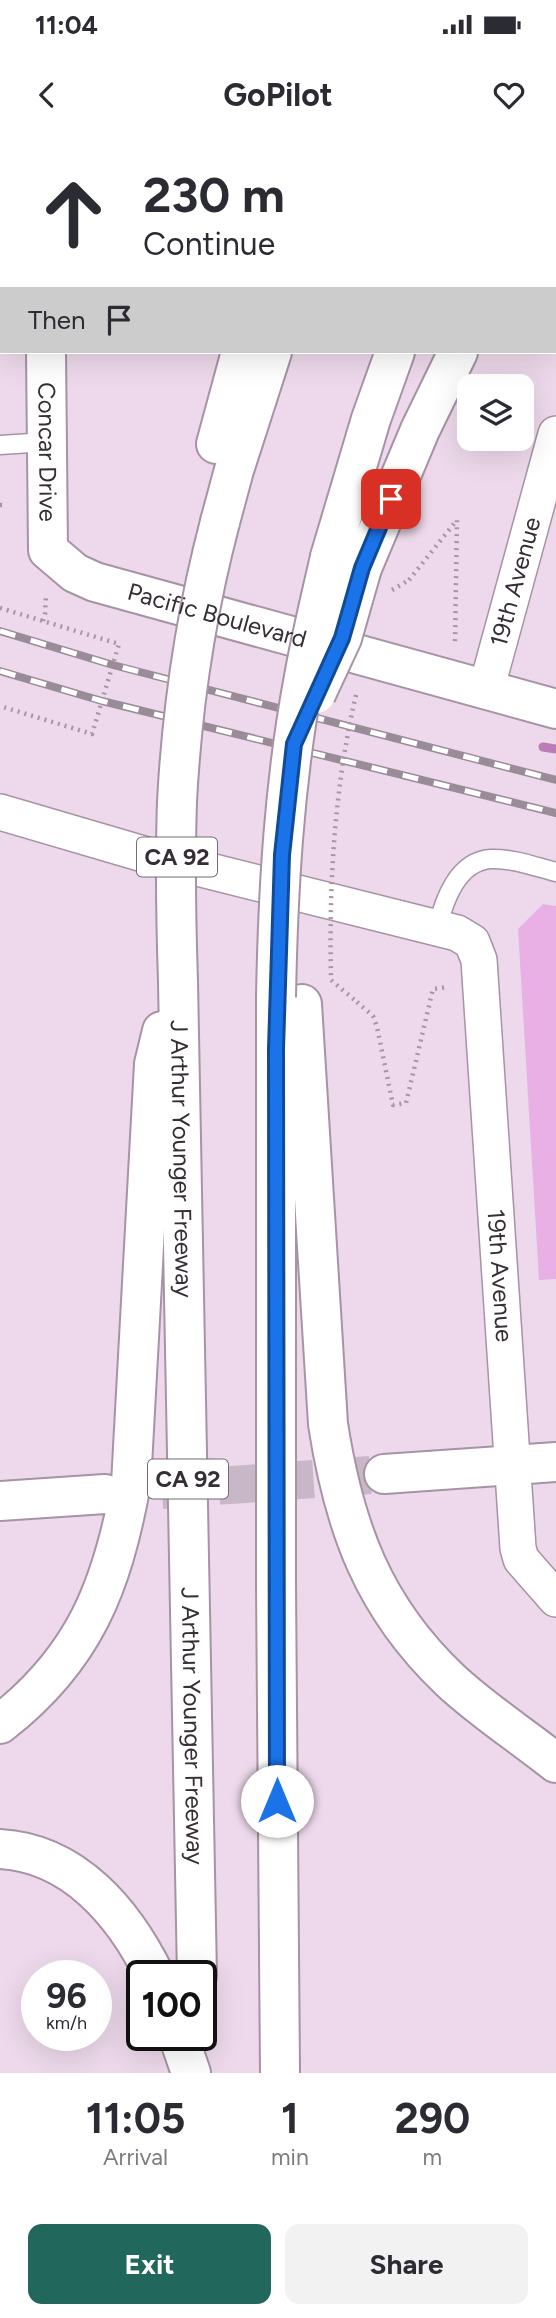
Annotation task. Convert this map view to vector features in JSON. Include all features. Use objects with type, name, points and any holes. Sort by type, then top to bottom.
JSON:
[{"type":"main road","name":"Concar Drive","points":[[46,354],[48,550]]},
{"type":"main road","points":[[210,521],[210,470],[240,354]]},
{"type":"main road","name":"J Arthur Younger Freeway","points":[[197,1960],[177,801],[183,732],[210,521],[234,470],[271,354]]},
{"type":"main road","points":[[358,573],[363,444],[394,354]]},
{"type":"main road","points":[[457,354],[358,573],[342,638],[294,744],[280,877],[328,1424],[340,1493],[348,1521],[377,1587],[397,1620],[422,1651],[459,1688],[556,1763]]},
{"type":"main road","name":"Pacific Boulevard","points":[[48,550],[75,573],[95,582],[556,709]]},
{"type":"main road","points":[[0,1724],[40,1689],[68,1656],[88,1626],[105,1587],[121,1536],[131,1484],[135,1428],[154,1064],[178,982]]},
{"type":"main road","points":[[280,2073],[276,1585],[289,1000]]},
{"type":"main road","points":[[383,1474],[556,1462]]},
{"type":"main road","points":[[0,1501],[104,1494]]},
{"type":"main road","points":[[0,1849],[41,1857],[68,1869],[112,1909],[131,1933],[146,1960]]},
{"type":"main road","points":[[183,2051],[191,2073]]},
{"type":"main road","points":[[198,2051],[199,2073]]},
{"type":"street","name":"19th Avenue","points":[[486,690],[556,434]]},
{"type":"street","points":[[0,812],[150,856],[437,928]]},
{"type":"street","name":"19th Avenue","points":[[437,928],[457,933],[472,942],[479,960],[518,1548],[521,1559],[556,1599]]},
{"type":"lane","points":[[0,445],[47,443]]},
{"type":"lane","points":[[437,928],[450,890],[462,873],[476,864],[489,859],[506,860],[556,872]]},
{"type":"path","points":[[358,573],[409,580],[457,520],[454,646]]},
{"type":"path","points":[[0,608],[119,645],[92,734],[0,706]]},
{"type":"path","points":[[359,683],[339,784],[329,915],[331,980],[373,1016],[393,1105],[406,1103],[433,989],[480,984]]},
{"type":"shaded area","points":[[543,904],[556,906],[556,1279],[539,1280],[518,929]]},
{"type":"waterway","points":[[543,747],[556,749]]},
{"type":"tunnel","points":[[105,1494],[384,1474]]},
{"type":"railway","points":[[0,631],[113,665],[556,780]]},
{"type":"railway","points":[[0,671],[102,701],[556,813]]},
{"type":"route","points":[[277,1801],[276,1049],[280,877],[294,744],[342,638],[362,568],[391,499]]}]
